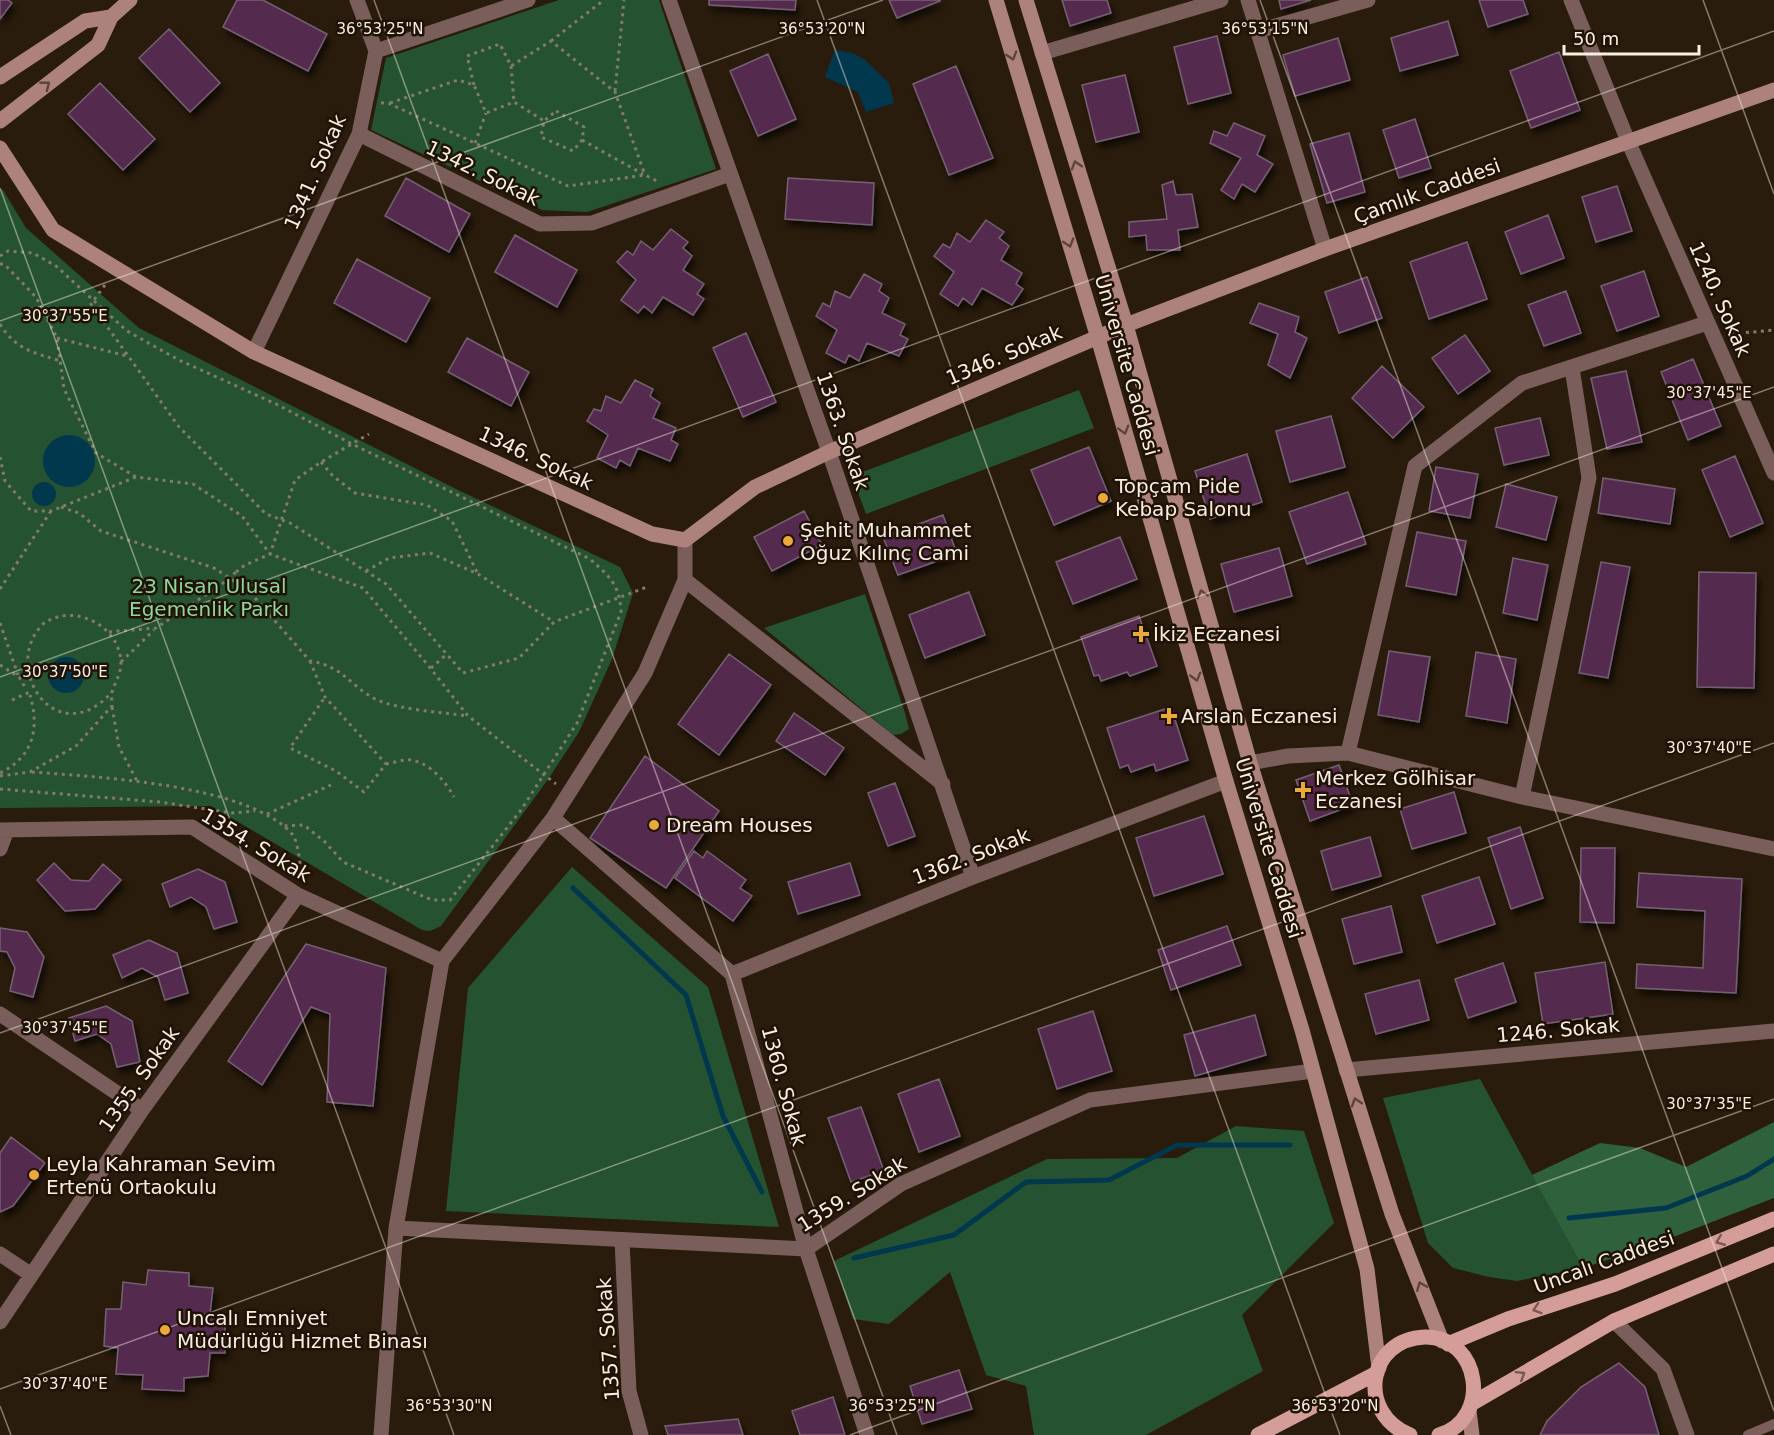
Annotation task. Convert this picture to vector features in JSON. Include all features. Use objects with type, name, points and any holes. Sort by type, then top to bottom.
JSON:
[{"type":"main road","name":"Uncalı Caddesi","points":[[1445,1342],[1615,1284],[1774,1219]]},
{"type":"main road","points":[[1470,1408],[1614,1321],[1774,1254]]},
{"type":"main road","points":[[1401,1434],[1387,1420],[1378,1406],[1374,1390],[1378,1370],[1395,1347],[1410,1339],[1426,1337],[1445,1342],[1457,1349],[1467,1362],[1473,1377],[1474,1394],[1470,1408],[1460,1423],[1439,1435]]},
{"type":"main road","points":[[1258,1435],[1378,1370]]},
{"type":"street","points":[[0,121],[98,45],[111,17],[130,0]]},
{"type":"street","points":[[357,0],[376,51],[528,0]]},
{"type":"street","name":"1363. Sokak","points":[[669,0],[829,452],[974,877]]},
{"type":"street","name":"Universite Caddesi","points":[[996,0],[1098,338],[1226,781],[1313,1071],[1367,1269],[1378,1370]]},
{"type":"street","name":"Universite Caddesi","points":[[1026,0],[1126,325],[1250,763],[1346,1071],[1392,1215],[1445,1342]]},
{"type":"street","points":[[1042,53],[1221,0]]},
{"type":"street","points":[[1248,0],[1325,249]]},
{"type":"street","points":[[1258,31],[1368,0]]},
{"type":"street","name":"1240. Sokak","points":[[1571,0],[1628,141],[1774,473]]},
{"type":"street","points":[[0,77],[85,21],[111,17]]},
{"type":"street","name":"1341. Sokak","points":[[254,352],[359,134],[376,51]]},
{"type":"street","name":"Çamlık Caddesi","points":[[1098,338],[1126,325],[1325,249],[1774,90]]},
{"type":"street","name":"1342. Sokak","points":[[359,134],[540,224],[592,222],[730,174]]},
{"type":"street","name":"1346. Sokak","points":[[0,148],[53,230],[254,352],[652,534],[686,540],[754,487],[829,452],[1098,338]]},
{"type":"street","points":[[0,166],[15,171]]},
{"type":"street","points":[[1348,753],[1415,466],[1522,383],[1707,323]]},
{"type":"street","points":[[1522,797],[1589,478],[1572,368]]},
{"type":"street","points":[[381,1435],[396,1228],[442,961],[553,818],[645,673],[685,580],[686,540]]},
{"type":"street","points":[[685,580],[943,784]]},
{"type":"street","points":[[1250,763],[1288,756],[1348,753],[1522,797],[1774,849]]},
{"type":"street","name":"1362. Sokak","points":[[732,974],[974,877],[1226,781]]},
{"type":"street","points":[[553,818],[732,974]]},
{"type":"street","name":"1354. Sokak","points":[[3,830],[192,827],[298,895],[442,961]]},
{"type":"street","points":[[0,849],[3,830]]},
{"type":"street","name":"1355. Sokak","points":[[0,1322],[142,1110],[298,895]]},
{"type":"street","name":"1360. Sokak","points":[[732,974],[806,1249],[867,1435]]},
{"type":"street","points":[[0,1014],[142,1110]]},
{"type":"street","name":"1246. Sokak","points":[[1346,1071],[1774,1030]]},
{"type":"street","name":"1359. Sokak","points":[[396,1228],[806,1249],[902,1184],[1090,1100],[1313,1071]]},
{"type":"street","name":"1357. Sokak","points":[[622,1240],[629,1391],[641,1435]]},
{"type":"street","points":[[0,1254],[30,1274]]},
{"type":"street","points":[[1614,1321],[1663,1369],[1688,1435]]},
{"type":"street","points":[[1470,1408],[1472,1435]]},
{"type":"lane","points":[[1748,1435],[1774,1424]]},
{"type":"path","points":[[511,66],[551,41],[604,0]]},
{"type":"path","points":[[624,0],[615,92],[645,175]]},
{"type":"path","points":[[551,41],[615,92]]},
{"type":"path","points":[[475,143],[486,113],[474,85],[467,56],[500,44],[511,66],[514,102]]},
{"type":"path","points":[[388,103],[458,80],[474,85]]},
{"type":"path","points":[[366,101],[388,103],[568,186],[645,175]]},
{"type":"path","points":[[486,113],[514,102]]},
{"type":"path","points":[[514,102],[544,121]]},
{"type":"path","points":[[556,111],[584,127],[582,141],[573,151],[541,136],[544,121],[556,111]]},
{"type":"path","points":[[582,141],[680,192]]},
{"type":"path","points":[[0,256],[8,251],[33,253],[56,266],[127,331],[179,360],[276,404],[352,444],[590,559],[612,578],[621,598],[621,612],[577,723],[521,810],[450,900],[432,900],[343,862],[326,842],[304,825],[282,826]]},
{"type":"path","points":[[0,264],[4,264],[36,297],[57,338],[64,389],[96,453],[136,477],[193,484],[242,516],[270,554],[363,588],[431,668],[468,716],[556,784]]},
{"type":"path","points":[[105,285],[91,304],[179,427],[266,514],[290,523],[386,584],[463,673],[519,658],[554,622],[647,587]]},
{"type":"path","points":[[0,324],[8,337],[28,352],[61,361]]},
{"type":"path","points":[[1730,334],[1774,330]]},
{"type":"path","points":[[57,338],[128,356]]},
{"type":"path","points":[[121,662],[156,628],[222,584],[245,565],[270,554],[295,480],[369,434]]},
{"type":"path","points":[[0,457],[5,480],[32,511],[51,511],[136,477]]},
{"type":"path","points":[[321,462],[333,476],[355,493],[427,505],[452,521],[478,574]]},
{"type":"path","points":[[61,507],[79,513],[101,531],[214,568],[248,590],[310,661],[326,697],[387,764]]},
{"type":"path","points":[[0,589],[51,511]]},
{"type":"path","points":[[366,571],[389,558],[430,553],[478,574],[554,622]]},
{"type":"path","points":[[0,623],[19,677],[41,704],[55,712],[71,714],[87,712],[101,704],[112,692],[119,678],[121,662],[117,646],[109,632],[96,621],[80,616],[64,615],[48,621],[35,630],[24,652]]},
{"type":"path","points":[[109,632],[156,628]]},
{"type":"path","points":[[431,668],[447,654]]},
{"type":"path","points":[[310,661],[327,664],[375,699],[406,707],[468,716]]},
{"type":"path","points":[[0,665],[19,677]]},
{"type":"path","points":[[0,775],[27,752],[34,733],[36,712],[22,669]]},
{"type":"path","points":[[12,700],[30,692]]},
{"type":"path","points":[[112,692],[119,747],[137,781]]},
{"type":"path","points":[[326,697],[290,748],[336,771],[364,792],[387,764],[409,760],[429,767],[447,785],[454,797]]},
{"type":"path","points":[[30,772],[76,746],[112,706]]},
{"type":"path","points":[[0,775],[30,772],[137,781],[216,797],[267,814],[294,835],[301,869]]},
{"type":"path","points":[[267,814],[331,785]]},
{"type":"path","points":[[0,789],[160,802],[231,813],[257,810]]},
{"type":"green space","points":[[559,0],[659,0],[716,169],[587,212],[542,210],[371,130],[386,58]]},
{"type":"green space","name":"23 Nisan Ulusal Egemenlik Parkı","points":[[0,189],[3,190],[26,228],[139,328],[454,488],[620,567],[633,593],[612,659],[579,732],[549,778],[441,926],[430,931],[422,930],[211,806],[0,808]]},
{"type":"green space","points":[[1079,390],[1094,428],[866,514],[852,476]]},
{"type":"green space","points":[[865,594],[905,713],[909,729],[901,734],[893,735],[764,628]]},
{"type":"green space","points":[[572,867],[708,987],[779,1227],[446,1211],[468,988]]},
{"type":"green space","points":[[1480,1079],[1583,1268],[1517,1281],[1489,1277],[1453,1268],[1428,1243],[1383,1098]]},
{"type":"green space","points":[[1774,1122],[1774,1198],[1655,1244],[1583,1268],[1532,1175],[1600,1143],[1640,1148],[1686,1167]]},
{"type":"green space","points":[[1236,1126],[1304,1131],[1334,1223],[1242,1315],[1263,1371],[1146,1435],[1034,1435],[1026,1386],[986,1375],[950,1272],[889,1324],[853,1319],[834,1261],[1047,1159],[1177,1158]]},
{"type":"water","points":[[835,50],[853,53],[865,60],[889,83],[894,103],[866,112],[858,92],[825,77]]},
{"type":"water","points":[[64,435],[74,435],[88,442],[95,461],[88,480],[74,487],[64,487],[54,483],[47,476],[43,466],[43,456],[47,446],[54,439]]},
{"type":"water","points":[[44,482],[53,485],[56,494],[53,503],[44,506],[35,503],[32,494],[35,485]]},
{"type":"water","points":[[66,657],[78,663],[84,675],[78,687],[66,693],[54,687],[48,675],[54,663]]},
{"type":"building","points":[[0,0],[8,0],[12,3],[0,19]]},
{"type":"building","points":[[237,0],[263,0],[327,34],[308,71],[223,27]]},
{"type":"building","points":[[709,0],[796,0],[795,10],[709,5]]},
{"type":"building","points":[[889,0],[940,0],[940,1],[897,18]]},
{"type":"building","points":[[1062,0],[1107,0],[1111,13],[1070,26]]},
{"type":"building","points":[[1279,0],[1311,0],[1281,9]]},
{"type":"building","points":[[1479,0],[1523,0],[1528,14],[1488,27]]},
{"type":"building","points":[[1448,21],[1458,55],[1400,71],[1391,38]]},
{"type":"building","points":[[169,29],[220,83],[190,112],[139,58]]},
{"type":"building","points":[[1217,36],[1231,93],[1188,104],[1174,47]]},
{"type":"building","points":[[1338,38],[1350,80],[1295,96],[1283,55]]},
{"type":"building","points":[[1559,52],[1580,110],[1531,128],[1510,71]]},
{"type":"building","points":[[768,54],[796,119],[758,136],[730,71]]},
{"type":"building","points":[[956,66],[993,158],[949,175],[913,84]]},
{"type":"building","points":[[1125,75],[1139,132],[1096,142],[1082,85]]},
{"type":"building","points":[[100,83],[155,139],[123,170],[68,114]]},
{"type":"building","points":[[1415,119],[1431,168],[1399,178],[1383,130]]},
{"type":"building","points":[[1234,123],[1265,136],[1257,155],[1273,164],[1255,192],[1242,184],[1234,199],[1221,190],[1241,158],[1210,143],[1214,131],[1227,136]]},
{"type":"building","points":[[1349,133],[1365,192],[1327,203],[1310,144]]},
{"type":"building","points":[[406,178],[470,214],[449,252],[385,216]]},
{"type":"building","points":[[788,178],[874,183],[872,225],[785,219]]},
{"type":"building","points":[[1173,181],[1176,195],[1192,194],[1198,227],[1178,230],[1180,250],[1147,250],[1146,235],[1129,237],[1129,222],[1167,219],[1162,185]]},
{"type":"building","points":[[1617,186],[1632,231],[1596,242],[1582,197]]},
{"type":"building","points":[[1548,215],[1564,258],[1521,274],[1505,232]]},
{"type":"building","points":[[986,220],[1004,232],[999,238],[1009,246],[1001,260],[1022,273],[1016,284],[1023,289],[1012,305],[982,288],[972,305],[963,298],[958,306],[940,294],[954,272],[934,256],[943,244],[950,248],[957,233],[970,242]]},
{"type":"building","points":[[671,229],[688,242],[683,248],[692,256],[683,270],[704,284],[697,294],[704,299],[693,315],[663,297],[652,313],[644,306],[638,313],[621,300],[636,280],[617,262],[627,251],[633,255],[641,241],[653,250]]},
{"type":"building","points":[[515,235],[577,270],[557,307],[495,272]]},
{"type":"building","points":[[1467,242],[1487,299],[1429,319],[1410,262]]},
{"type":"building","points":[[357,259],[430,298],[406,342],[334,303]]},
{"type":"building","points":[[1644,271],[1659,316],[1617,331],[1601,286]]},
{"type":"building","points":[[864,274],[882,284],[879,291],[889,298],[882,313],[905,324],[900,335],[908,339],[899,356],[867,343],[859,361],[849,355],[845,363],[826,353],[837,330],[816,316],[823,303],[830,307],[835,291],[850,298]]},
{"type":"building","points":[[1367,277],[1382,318],[1339,333],[1325,292]]},
{"type":"building","points":[[1566,291],[1581,333],[1544,346],[1528,305]]},
{"type":"building","points":[[1259,303],[1299,317],[1295,332],[1307,338],[1290,378],[1268,365],[1278,334],[1250,323]]},
{"type":"building","points":[[746,333],[776,402],[743,417],[713,348]]},
{"type":"building","points":[[1465,335],[1490,371],[1458,394],[1432,358]]},
{"type":"building","points":[[467,338],[529,372],[511,406],[448,372]]},
{"type":"building","points":[[1693,359],[1721,426],[1688,440],[1661,372]]},
{"type":"building","points":[[1382,366],[1424,407],[1393,438],[1352,398]]},
{"type":"building","points":[[1626,371],[1642,442],[1607,449],[1591,378]]},
{"type":"building","points":[[635,380],[653,389],[650,396],[660,403],[653,418],[676,428],[671,440],[678,444],[670,461],[638,448],[630,466],[620,460],[616,468],[597,458],[608,435],[587,421],[594,409],[601,411],[606,396],[621,403]]},
{"type":"building","points":[[1331,416],[1345,467],[1290,482],[1276,431]]},
{"type":"building","points":[[1540,418],[1549,455],[1504,465],[1495,428]]},
{"type":"building","points":[[1089,447],[1111,501],[1054,525],[1031,470]]},
{"type":"building","points":[[1247,454],[1262,502],[1210,519],[1195,471]]},
{"type":"building","points":[[1735,456],[1763,523],[1730,537],[1702,470]]},
{"type":"building","points":[[1436,467],[1478,474],[1470,518],[1429,511]]},
{"type":"building","points":[[1603,478],[1675,489],[1670,524],[1598,513]]},
{"type":"building","points":[[1506,484],[1557,497],[1546,540],[1496,527]]},
{"type":"building","points":[[1348,492],[1366,544],[1307,564],[1289,512]]},
{"type":"building","name":"Şehit Muhammet Oğuz Kılınç Cami","points":[[804,511],[822,545],[772,571],[754,537]]},
{"type":"building","points":[[943,515],[957,554],[898,575],[883,537]]},
{"type":"building","points":[[1417,532],[1466,541],[1456,595],[1406,586]]},
{"type":"building","points":[[1120,537],[1137,579],[1073,604],[1056,562]]},
{"type":"building","points":[[1279,548],[1292,596],[1234,612],[1221,564]]},
{"type":"building","points":[[1513,558],[1548,565],[1537,620],[1503,613]]},
{"type":"building","points":[[1601,562],[1630,567],[1608,678],[1579,673]]},
{"type":"building","points":[[1699,572],[1756,573],[1754,688],[1697,687]]},
{"type":"building","points":[[969,592],[985,635],[925,658],[909,615]]},
{"type":"building","points":[[1139,616],[1157,666],[1130,676],[1127,672],[1101,681],[1099,675],[1094,676],[1081,637]]},
{"type":"building","points":[[1389,651],[1430,657],[1419,722],[1378,715]]},
{"type":"building","points":[[1476,652],[1516,659],[1507,723],[1466,716]]},
{"type":"building","points":[[729,654],[771,685],[719,755],[678,724]]},
{"type":"building","points":[[1171,707],[1188,760],[1156,771],[1154,764],[1131,772],[1128,765],[1120,768],[1107,728]]},
{"type":"building","points":[[794,713],[844,748],[825,775],[776,741]]},
{"type":"building","name":"Dream Houses","points":[[645,756],[719,811],[666,888],[590,838]]},
{"type":"building","points":[[1339,765],[1353,805],[1310,821],[1296,780]]},
{"type":"building","points":[[895,783],[915,836],[888,846],[868,793]]},
{"type":"building","points":[[1454,792],[1466,833],[1412,849],[1400,809]]},
{"type":"building","points":[[1204,816],[1223,874],[1154,896],[1136,838]]},
{"type":"building","points":[[1520,827],[1543,898],[1511,909],[1488,838]]},
{"type":"building","points":[[1370,837],[1381,876],[1332,890],[1321,851]]},
{"type":"building","points":[[1581,848],[1615,848],[1614,923],[1580,922]]},
{"type":"building","points":[[694,851],[703,858],[707,851],[746,880],[740,888],[752,896],[733,921],[675,878]]},
{"type":"building","points":[[54,863],[71,880],[89,881],[103,864],[121,880],[95,909],[65,911],[37,880]]},
{"type":"building","points":[[850,863],[860,895],[798,914],[788,882]]},
{"type":"building","points":[[198,869],[225,882],[237,922],[214,929],[206,907],[191,897],[170,907],[162,884]]},
{"type":"building","points":[[1639,873],[1742,879],[1736,993],[1636,988],[1637,964],[1703,968],[1705,911],[1637,907]]},
{"type":"building","points":[[1479,877],[1495,924],[1437,943],[1422,896]]},
{"type":"building","points":[[1391,906],[1402,952],[1354,964],[1342,919]]},
{"type":"building","points":[[1227,926],[1241,965],[1171,990],[1158,950]]},
{"type":"building","points":[[0,928],[27,932],[44,957],[33,997],[10,991],[15,968],[7,952],[0,951]]},
{"type":"building","points":[[149,940],[177,953],[188,993],[165,1000],[158,977],[142,968],[122,978],[113,955]]},
{"type":"building","points":[[306,944],[386,968],[373,1106],[327,1102],[330,1014],[311,1007],[262,1085],[228,1061]]},
{"type":"building","points":[[1605,962],[1613,1014],[1543,1024],[1535,973]]},
{"type":"building","points":[[1503,963],[1516,1002],[1468,1018],[1455,979]]},
{"type":"building","points":[[1419,980],[1429,1020],[1376,1034],[1365,994]]},
{"type":"building","points":[[106,1006],[132,1021],[140,1062],[117,1067],[111,1044],[97,1034],[75,1041],[69,1018]]},
{"type":"building","points":[[1093,1011],[1112,1071],[1057,1089],[1038,1029]]},
{"type":"building","points":[[1255,1015],[1266,1055],[1195,1076],[1184,1035]]},
{"type":"building","points":[[939,1079],[960,1136],[919,1152],[898,1094]]},
{"type":"building","points":[[861,1107],[884,1171],[851,1182],[828,1118]]},
{"type":"building","points":[[11,1137],[45,1163],[13,1206],[0,1212],[0,1153]]},
{"type":"building","name":"Uncalı Emniyet Müdürlüğü Hizmet Binası","points":[[148,1270],[189,1273],[189,1286],[213,1288],[210,1314],[225,1315],[225,1353],[210,1353],[208,1376],[184,1378],[184,1391],[142,1389],[143,1375],[116,1374],[118,1348],[104,1346],[106,1309],[121,1309],[123,1282],[146,1285]]},
{"type":"building","points":[[1619,1363],[1645,1387],[1659,1435],[1540,1435],[1547,1421],[1581,1387]]},
{"type":"building","points":[[959,1370],[972,1409],[922,1424],[910,1386]]},
{"type":"building","points":[[833,1397],[845,1435],[800,1435],[792,1411]]},
{"type":"building","points":[[738,1419],[743,1435],[668,1435],[665,1426]]},
{"type":"waterway","points":[[573,888],[686,995],[723,1116],[762,1192]]},
{"type":"waterway","points":[[854,1258],[954,1235],[1026,1182],[1109,1180],[1177,1145],[1290,1145]]},
{"type":"waterway","points":[[1569,1218],[1666,1208],[1747,1176],[1774,1159]]},
{"type":"place","name":"Topçam Pide Kebap Salonu","points":[[1103,498]]},
{"type":"place","name":"Şehit Muhammet Oğuz Kılınç Cami","points":[[788,541]]},
{"type":"place","name":"İkiz Eczanesi","points":[[1141,634]]},
{"type":"place","name":"Arslan Eczanesi","points":[[1169,716]]},
{"type":"place","name":"Merkez Gölhisar Eczanesi","points":[[1303,790]]},
{"type":"place","name":"Dream Houses","points":[[654,825]]},
{"type":"place","name":"Leyla Kahraman Sevim Ertenü Ortaokulu","points":[[34,1175]]},
{"type":"place","name":"Uncalı Emniyet Müdürlüğü Hizmet Binası","points":[[165,1330]]}]
